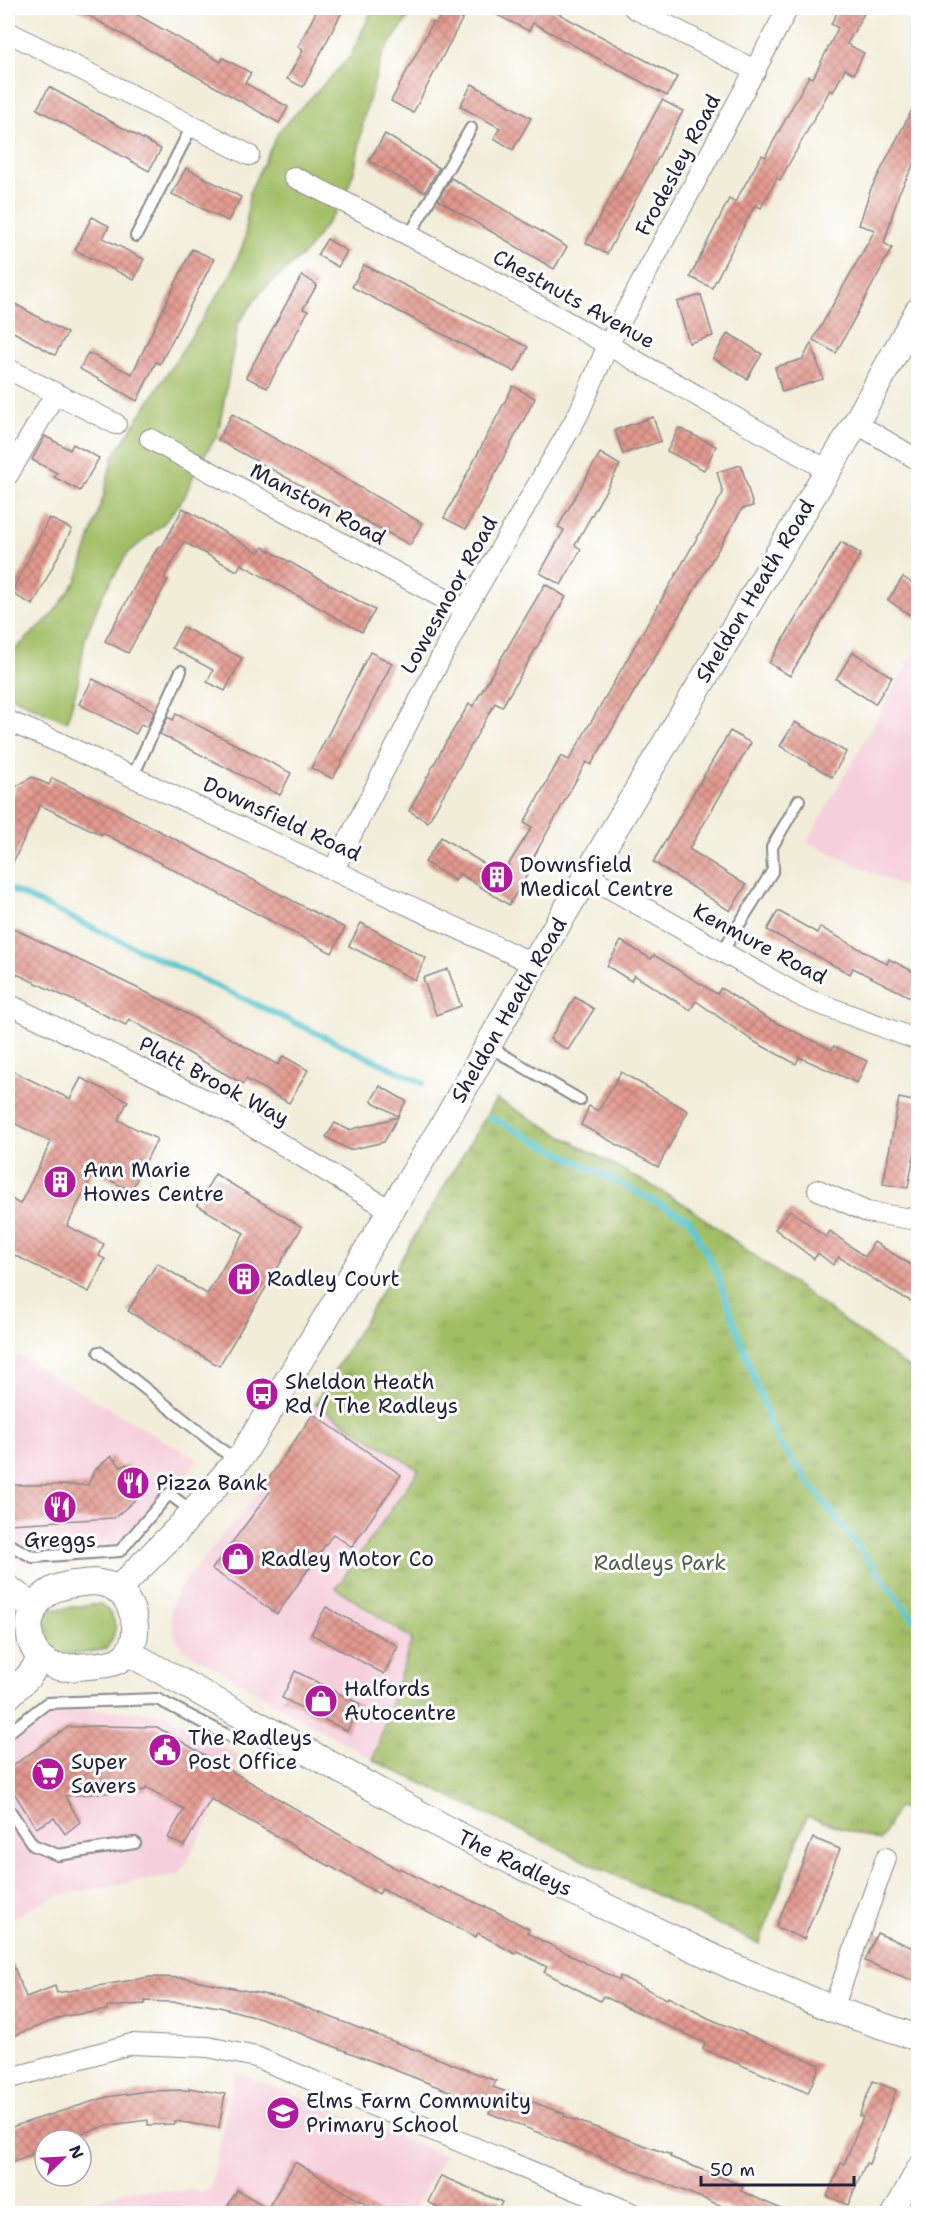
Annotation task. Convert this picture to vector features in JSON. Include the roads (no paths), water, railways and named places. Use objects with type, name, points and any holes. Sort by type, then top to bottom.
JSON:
[{"type":"street","points":[[634,8],[756,71]]},
{"type":"street","name":"Frodesley Road","points":[[608,345],[788,8]]},
{"type":"street","points":[[8,32],[249,155]]},
{"type":"street","name":"Chestnuts Avenue","points":[[294,177],[409,236],[608,345],[827,470]]},
{"type":"street","name":"Sheldon Heath Road","points":[[117,1590],[236,1462],[392,1211],[586,875],[856,423],[918,311]]},
{"type":"street","name":"Lowesmoor Road","points":[[333,869],[465,610],[578,415],[608,345]]},
{"type":"street","points":[[8,369],[116,424]]},
{"type":"street","points":[[8,475],[55,394]]},
{"type":"street","points":[[856,423],[918,460]]},
{"type":"street","name":"Manston Road","points":[[150,439],[465,610]]},
{"type":"street","name":"Downsfield Road","points":[[8,722],[133,776],[534,964]]},
{"type":"street","name":"Kenmure Road","points":[[586,875],[804,998],[918,1040]]},
{"type":"street","name":"Platt Brook Way","points":[[8,1004],[220,1107],[392,1211]]},
{"type":"street","points":[[818,1190],[867,1212],[918,1220]]},
{"type":"street","points":[[82,1583],[103,1584],[117,1590],[127,1601],[135,1622],[134,1642],[129,1653],[112,1663],[58,1668],[40,1659],[33,1648],[29,1634],[29,1620],[34,1608],[41,1598],[52,1590],[82,1583]]},
{"type":"street","points":[[8,1588],[34,1608]]},
{"type":"street","name":"The Radleys","points":[[129,1653],[469,1840],[738,1969],[833,2009],[918,2038]]},
{"type":"street","points":[[8,1696],[28,1677],[40,1659]]},
{"type":"street","points":[[833,2009],[886,1858]]},
{"type":"street","points":[[8,2079],[130,2044],[208,2047],[256,2057],[634,2214]]},
{"type":"street","points":[[892,2214],[918,2166]]},
{"type":"lane","points":[[136,236],[192,126]]},
{"type":"lane","points":[[409,236],[471,128]]},
{"type":"lane","points":[[133,776],[181,671]]},
{"type":"lane","points":[[722,952],[773,870],[772,846],[799,801]]},
{"type":"lane","points":[[488,1046],[580,1100]]},
{"type":"lane","points":[[99,1352],[236,1462]]},
{"type":"lane","points":[[8,1544],[33,1557],[120,1551],[169,1494],[192,1511]]},
{"type":"lane","points":[[8,1733],[47,1703],[68,1701],[157,1699],[231,1737],[248,1738],[266,1727]]},
{"type":"lane","points":[[8,1808],[33,1845],[58,1856],[135,1843]]},
{"type":"waterway","points":[[8,888],[423,1083]]},
{"type":"waterway","points":[[490,1117],[689,1219],[717,1273],[776,1439],[918,1625]]},
{"type":"place","name":"Downsfield Medical Centre","points":[[497,877]]},
{"type":"place","name":"Ann Marie Howes Centre","points":[[60,1182]]},
{"type":"place","name":"Radley Court","points":[[244,1279]]},
{"type":"place","name":"Sheldon Heath Rd / The Radleys","points":[[262,1394]]},
{"type":"place","name":"Pizza Bank","points":[[133,1483]]},
{"type":"place","name":"Greggs","points":[[60,1507]]},
{"type":"place","name":"Radley Motor Co","points":[[238,1559]]},
{"type":"place","name":"Halfords Autocentre","points":[[321,1701]]},
{"type":"place","name":"The Radleys Post Office","points":[[165,1750]]},
{"type":"place","name":"Super Savers","points":[[48,1774]]},
{"type":"place","name":"Elms Farm Community Primary School","points":[[283,2113]]},
{"type":"park label","name":"Radleys Park","points":[[660,1563]]}]
